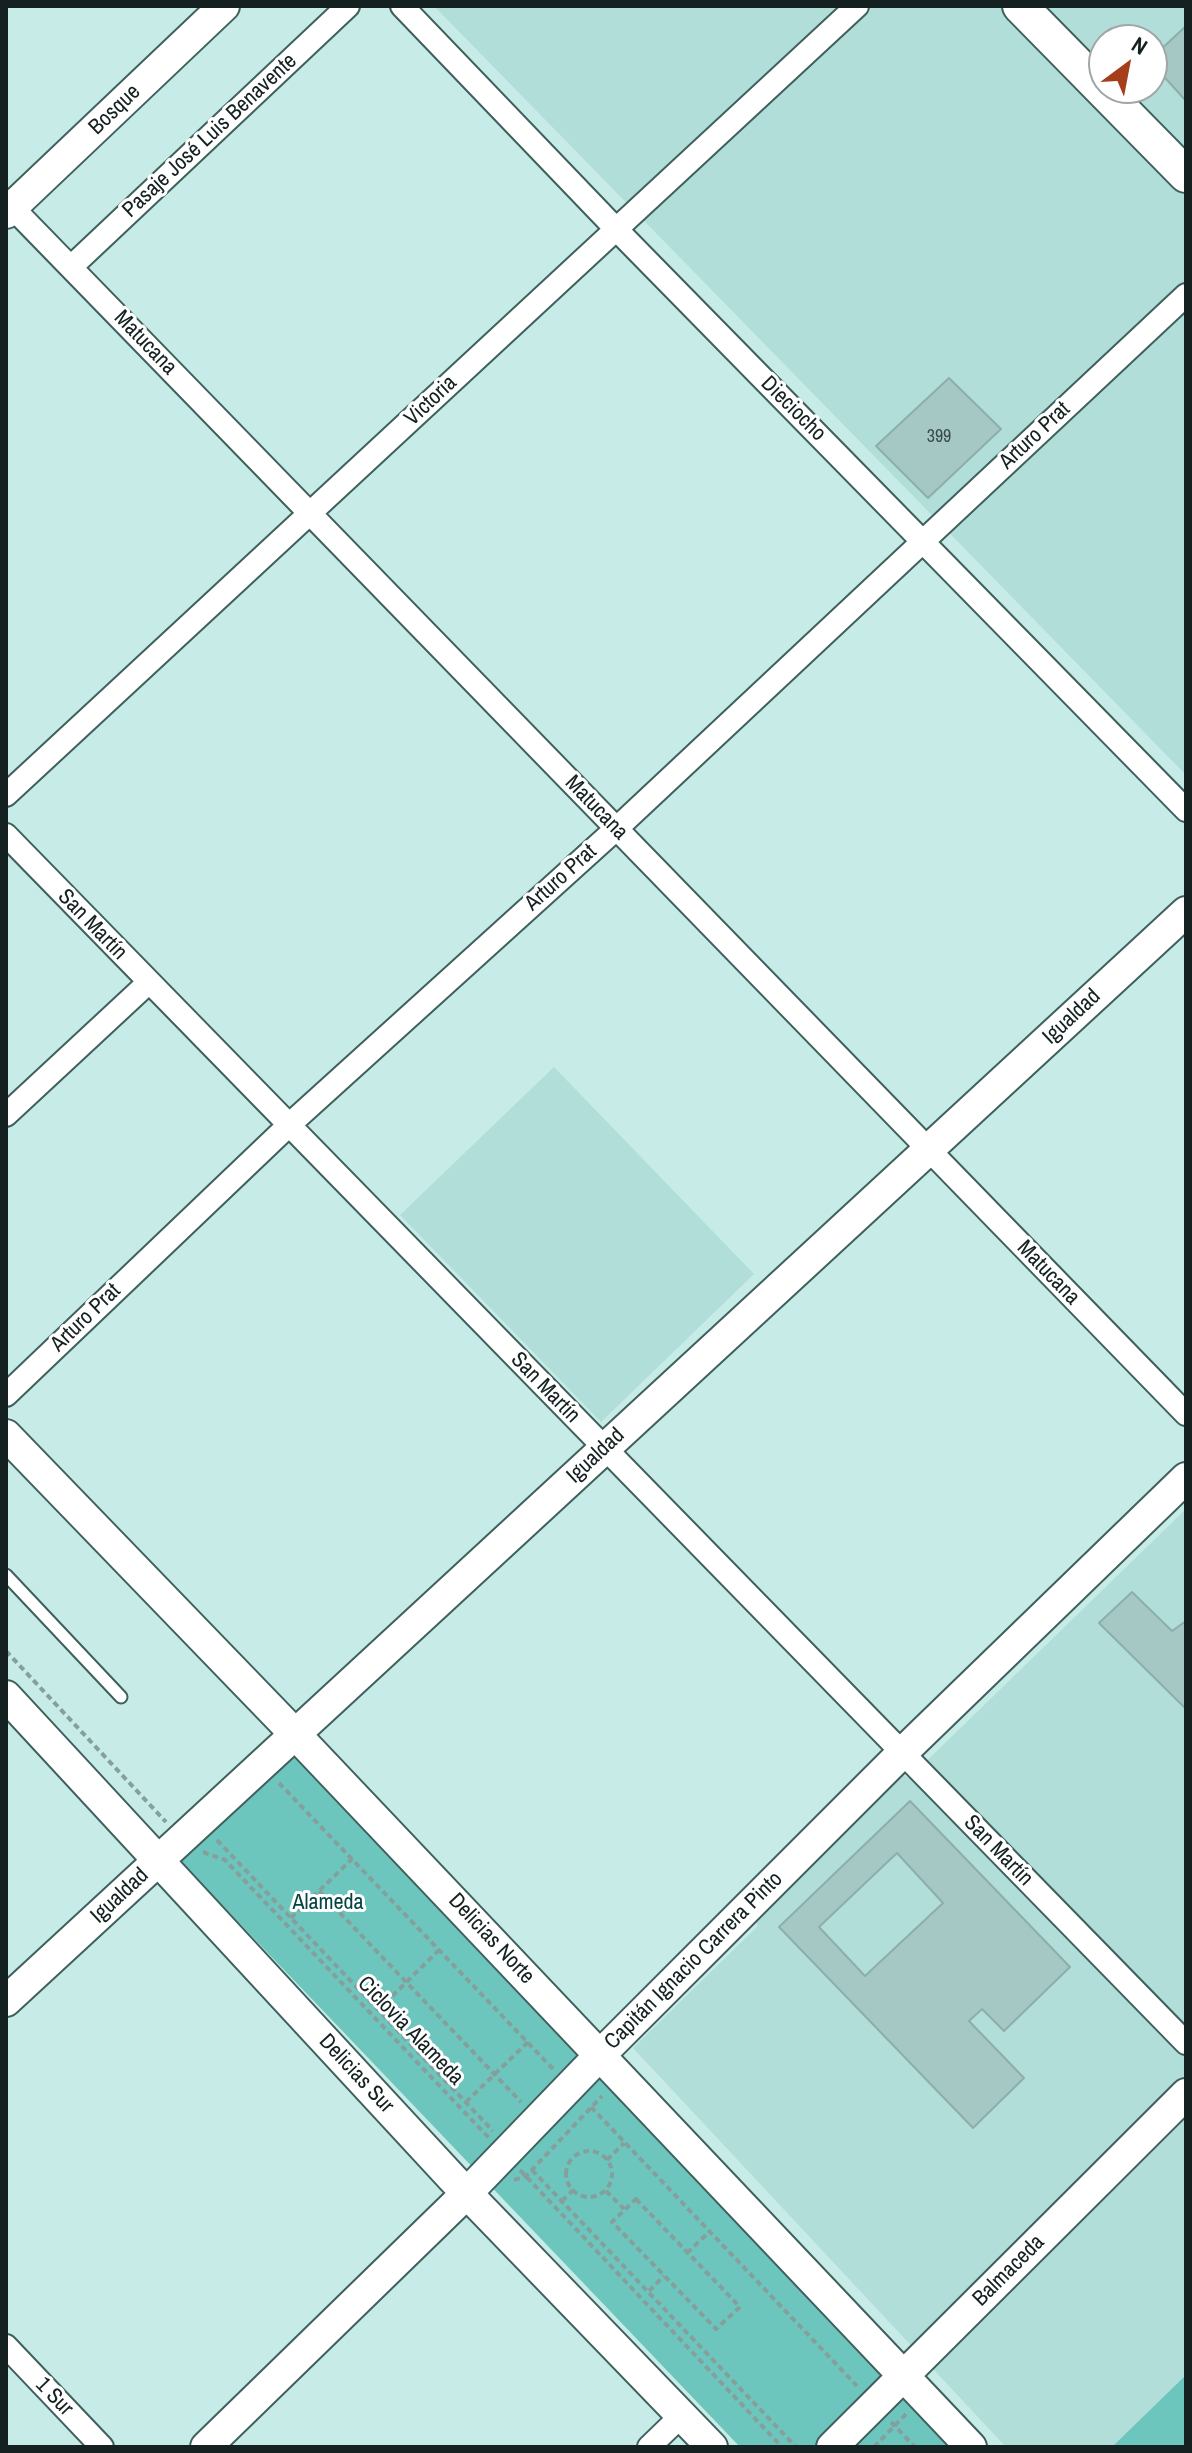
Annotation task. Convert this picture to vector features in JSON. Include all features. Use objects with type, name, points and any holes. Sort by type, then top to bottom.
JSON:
[{"type":"main road","points":[[1020,6],[1186,175]]},
{"type":"main road","points":[[1052,6],[1088,43]]},
{"type":"main road","points":[[1148,104],[1186,143]]},
{"type":"street","name":"Bosque","points":[[8,207],[224,6]]},
{"type":"street","name":"Pasaje José Luis Benavente","points":[[71,267],[348,6]]},
{"type":"street","name":"Dieciocho","points":[[402,6],[616,229],[1186,810]]},
{"type":"street","name":"Victoria","points":[[6,795],[857,6]]},
{"type":"street","name":"Matucana","points":[[8,207],[71,267],[1186,1414]]},
{"type":"street","name":"Arturo Prat","points":[[6,1395],[289,1125],[616,829],[1186,295]]},
{"type":"street","name":"San Martín","points":[[6,835],[1186,2043]]},
{"type":"street","name":"Igualdad","points":[[6,2001],[179,1849],[295,1734],[1186,912]]},
{"type":"street","points":[[6,1115],[148,983]]},
{"type":"street","name":"Delicias Norte","points":[[6,1435],[295,1734],[971,2447]]},
{"type":"street","name":"Capitán Ignacio Carrera Pinto","points":[[206,2447],[504,2156],[610,2066],[902,1753],[1186,1478]]},
{"type":"street","name":"Delicias Sur","points":[[6,1696],[179,1849],[467,2193],[712,2447]]},
{"type":"street","name":"Balmaceda","points":[[832,2447],[913,2387],[1186,2094]]},
{"type":"street","name":"1 Sur","points":[[6,2346],[102,2447]]},
{"type":"street","points":[[649,2447],[681,2416]]},
{"type":"lane","points":[[6,1575],[121,1697]]},
{"type":"path","name":"Ciclovia Alameda","points":[[6,1651],[179,1849],[225,1860],[782,2447]]},
{"type":"path","points":[[268,1792],[279,1783],[557,2073]]},
{"type":"path","points":[[179,1849],[217,1840],[227,1830]]},
{"type":"path","points":[[217,1840],[466,2102],[504,2156],[526,2176],[591,2107],[610,2066]]},
{"type":"path","points":[[291,1918],[352,1859]]},
{"type":"path","points":[[319,1891],[525,2106]]},
{"type":"path","points":[[378,2010],[439,1950]]},
{"type":"path","points":[[466,2102],[528,2042]]},
{"type":"path","points":[[591,2107],[859,2388]]},
{"type":"path","points":[[607,2160],[624,2143]]},
{"type":"path","points":[[587,2151],[607,2160],[613,2174],[606,2191],[587,2197],[568,2184],[567,2170],[574,2157],[587,2151]]},
{"type":"path","points":[[532,2170],[796,2447]]},
{"type":"path","points":[[562,2201],[573,2190]]},
{"type":"path","points":[[606,2191],[624,2210]]},
{"type":"path","points":[[636,2199],[740,2307],[716,2329],[612,2222],[624,2210],[636,2199]]},
{"type":"path","points":[[687,2253],[709,2231]]},
{"type":"path","points":[[648,2292],[664,2276]]},
{"type":"path","points":[[874,2447],[913,2387]]},
{"type":"shaded area","points":[[434,6],[1186,6],[1186,775]]},
{"type":"shaded area","points":[[554,1067],[754,1274],[601,1422],[400,1215]]},
{"type":"shaded area","points":[[1186,1509],[1186,2447],[1006,2447],[633,2048],[758,1926],[756,1923],[904,1775],[909,1778]]},
{"type":"green space","name":"Alameda","points":[[295,1756],[952,2447],[740,2447],[179,1860]]},
{"type":"green space","points":[[1186,2375],[1186,2447],[1112,2447]]},
{"type":"building","points":[[1186,26],[1186,101],[1168,81],[1168,43]]},
{"type":"building","points":[[949,378],[1001,429],[928,498],[876,446]]},
{"type":"building","points":[[1132,1592],[1172,1631],[1186,1621],[1186,1709],[1099,1623]]},
{"type":"building","points":[[910,1801],[1070,1967],[1004,2031],[982,2009],[969,2021],[1024,2078],[973,2128],[779,1927]],"holes":[[[897,1853],[943,1903],[865,1976],[819,1927]]]}]
